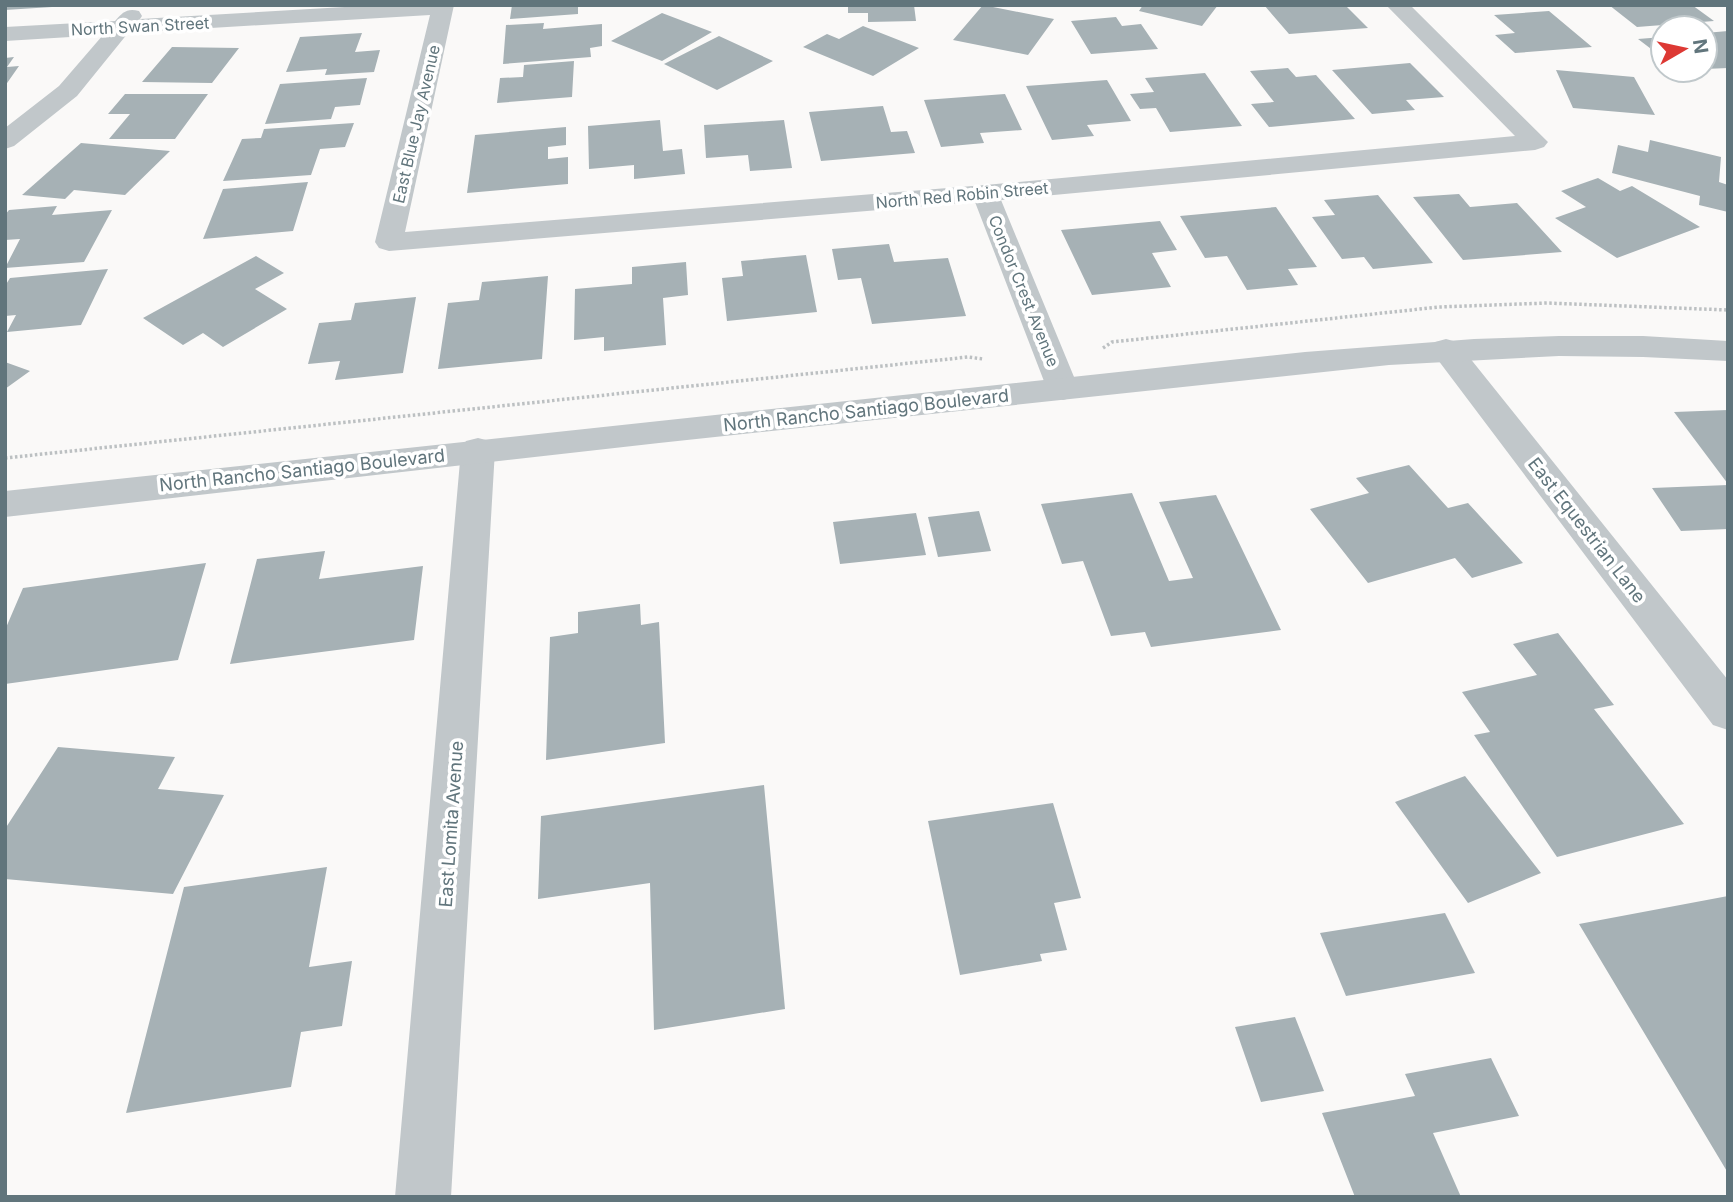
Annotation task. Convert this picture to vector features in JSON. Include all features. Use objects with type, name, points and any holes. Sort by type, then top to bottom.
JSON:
[{"type":"street","points":[[5,141],[68,91],[125,27],[138,5]]},
{"type":"street","name":"North Red Robin Street","points":[[389,242],[985,193],[1535,142],[1397,5]]},
{"type":"street","name":"North Swan Street","points":[[5,34],[443,7]]},
{"type":"street","name":"East Blue Jay Avenue","points":[[389,242],[443,7]]},
{"type":"street","name":"Condor Crest Avenue","points":[[985,193],[1063,389]]},
{"type":"street","name":"North Rancho Santiago Boulevard","points":[[5,504],[478,450],[1446,349],[1648,344],[1728,351]]},
{"type":"street","name":"East Equestrian Lane","points":[[1446,349],[1728,712]]},
{"type":"street","name":"East Lomita Avenue","points":[[424,1197],[478,450]]},
{"type":"path","points":[[5,458],[968,357],[996,361],[1050,358],[1099,351],[1112,342],[1439,307],[1548,303],[1728,310]]},
{"type":"building","points":[[5,5],[51,5],[52,7],[5,10]]},
{"type":"building","points":[[512,5],[578,5],[578,14],[510,19]]},
{"type":"building","points":[[848,5],[914,5],[916,21],[868,22],[868,13],[848,13]]},
{"type":"building","points":[[983,5],[1054,19],[1028,55],[953,40]]},
{"type":"building","points":[[1143,5],[1218,5],[1202,26],[1139,11]]},
{"type":"building","points":[[1264,5],[1345,5],[1368,28],[1289,34]]},
{"type":"building","points":[[1609,5],[1692,5],[1704,14],[1649,14],[1649,26],[1637,27]]},
{"type":"building","points":[[1549,11],[1592,47],[1515,53],[1495,35],[1515,33],[1494,15]]},
{"type":"building","points":[[662,13],[712,32],[662,61],[611,41]]},
{"type":"building","points":[[1116,17],[1122,26],[1141,24],[1158,49],[1091,54],[1071,21]]},
{"type":"building","points":[[544,23],[543,29],[602,24],[602,46],[590,48],[591,57],[503,64],[506,25]]},
{"type":"building","points":[[863,26],[919,48],[873,76],[803,47],[827,34],[839,39]]},
{"type":"building","points":[[1728,31],[1728,68],[1719,68],[1719,32]]},
{"type":"building","points":[[362,33],[355,52],[380,50],[374,72],[325,75],[327,69],[286,72],[300,37]]},
{"type":"building","points":[[719,36],[773,61],[717,90],[664,64]]},
{"type":"building","points":[[1649,38],[1649,47],[1638,39]]},
{"type":"building","points":[[172,47],[239,48],[212,83],[142,82]]},
{"type":"building","points":[[14,57],[7,67],[19,66],[5,86],[5,58]]},
{"type":"building","points":[[574,61],[572,97],[497,103],[500,78],[523,77],[524,65]]},
{"type":"building","points":[[1410,63],[1444,97],[1406,100],[1415,110],[1372,114],[1332,70]]},
{"type":"building","points":[[1288,68],[1296,77],[1316,75],[1355,119],[1269,127],[1251,104],[1274,102],[1250,71]]},
{"type":"building","points":[[1556,70],[1634,77],[1655,115],[1573,108]]},
{"type":"building","points":[[1205,73],[1242,126],[1170,132],[1156,108],[1140,109],[1130,94],[1154,92],[1145,78]]},
{"type":"building","points":[[367,78],[360,105],[335,107],[331,119],[265,124],[280,84]]},
{"type":"building","points":[[1107,80],[1131,121],[1087,125],[1094,136],[1052,140],[1026,86]]},
{"type":"building","points":[[125,94],[208,94],[175,139],[109,139],[130,114],[108,114]]},
{"type":"building","points":[[1005,94],[1022,130],[980,133],[984,143],[941,147],[924,100]]},
{"type":"building","points":[[883,106],[891,132],[907,131],[915,153],[821,161],[809,112]]},
{"type":"building","points":[[660,120],[663,151],[682,149],[685,174],[634,179],[634,165],[589,169],[588,126]]},
{"type":"building","points":[[784,120],[792,168],[750,171],[748,155],[706,158],[704,125]]},
{"type":"building","points":[[354,123],[345,147],[320,149],[311,175],[223,181],[242,139],[261,138],[264,129]]},
{"type":"building","points":[[566,127],[566,145],[548,147],[548,159],[568,157],[568,184],[467,193],[475,135]]},
{"type":"building","points":[[1650,140],[1721,157],[1719,182],[1728,185],[1728,212],[1699,205],[1700,196],[1612,173],[1618,145],[1648,152]]},
{"type":"building","points":[[81,143],[170,151],[125,195],[74,190],[65,199],[22,195]]},
{"type":"building","points":[[1598,178],[1620,191],[1632,186],[1700,227],[1617,258],[1555,218],[1586,207],[1561,191]]},
{"type":"building","points":[[308,182],[293,231],[203,239],[223,189]]},
{"type":"building","points":[[1459,194],[1470,207],[1517,203],[1562,252],[1463,260],[1413,197]]},
{"type":"building","points":[[1378,195],[1433,263],[1373,269],[1364,257],[1342,259],[1312,217],[1335,215],[1324,200]]},
{"type":"building","points":[[57,206],[52,215],[112,210],[84,262],[5,268],[20,239],[5,240],[5,215],[9,210]]},
{"type":"building","points":[[1276,207],[1317,267],[1288,269],[1298,285],[1247,290],[1227,256],[1205,258],[1180,216]]},
{"type":"building","points":[[1160,221],[1177,250],[1152,253],[1171,287],[1092,295],[1061,230]]},
{"type":"building","points":[[889,244],[894,262],[948,258],[966,316],[872,324],[861,278],[838,280],[832,249]]},
{"type":"building","points":[[806,255],[817,312],[727,321],[722,278],[743,276],[741,261]]},
{"type":"building","points":[[256,256],[284,273],[255,289],[287,309],[223,347],[203,333],[183,345],[143,318]]},
{"type":"building","points":[[686,262],[688,295],[663,298],[666,345],[604,351],[604,337],[574,340],[575,289],[632,284],[632,267]]},
{"type":"building","points":[[108,269],[81,325],[7,332],[16,315],[5,316],[5,286],[10,278]]},
{"type":"building","points":[[548,276],[542,359],[438,369],[448,303],[479,300],[482,282]]},
{"type":"building","points":[[416,297],[403,373],[335,380],[340,361],[308,364],[319,323],[351,320],[355,303]]},
{"type":"building","points":[[5,362],[30,371],[5,389]]},
{"type":"building","points":[[1728,410],[1728,484],[1674,412]]},
{"type":"building","points":[[1409,465],[1448,508],[1468,503],[1523,563],[1472,578],[1455,558],[1368,583],[1310,509],[1369,493],[1356,478]]},
{"type":"building","points":[[1728,485],[1728,529],[1681,531],[1652,488]]},
{"type":"building","points":[[1132,493],[1169,581],[1193,578],[1159,502],[1216,495],[1281,630],[1151,647],[1145,632],[1111,636],[1083,561],[1062,564],[1041,504]]},
{"type":"building","points":[[979,511],[991,551],[938,557],[928,517]]},
{"type":"building","points":[[916,513],[926,555],[840,564],[833,522]]},
{"type":"building","points":[[325,551],[319,579],[423,566],[414,640],[230,664],[257,559]]},
{"type":"building","points":[[206,563],[178,660],[5,684],[5,630],[23,588]]},
{"type":"building","points":[[640,604],[641,625],[659,622],[665,743],[546,760],[550,637],[578,633],[578,612]]},
{"type":"building","points":[[1558,633],[1614,705],[1594,709],[1684,824],[1557,857],[1474,735],[1490,732],[1462,692],[1537,675],[1513,644]]},
{"type":"building","points":[[58,747],[175,757],[158,789],[224,795],[173,894],[5,879],[5,829]]},
{"type":"building","points":[[1465,776],[1541,873],[1468,903],[1395,802]]},
{"type":"building","points":[[764,785],[785,1009],[654,1030],[650,883],[538,899],[541,816]]},
{"type":"building","points":[[1053,803],[1081,898],[1054,903],[1067,950],[1040,954],[1042,961],[960,975],[928,821]]},
{"type":"building","points":[[327,867],[309,967],[352,961],[342,1026],[301,1032],[291,1087],[126,1113],[184,887]]},
{"type":"building","points":[[1728,896],[1728,1173],[1579,924]]},
{"type":"building","points":[[1445,913],[1475,973],[1346,996],[1320,933]]},
{"type":"building","points":[[1295,1017],[1324,1091],[1261,1102],[1235,1027]]},
{"type":"building","points":[[1491,1058],[1519,1116],[1433,1133],[1461,1197],[1355,1197],[1322,1113],[1415,1096],[1405,1074]]}]
